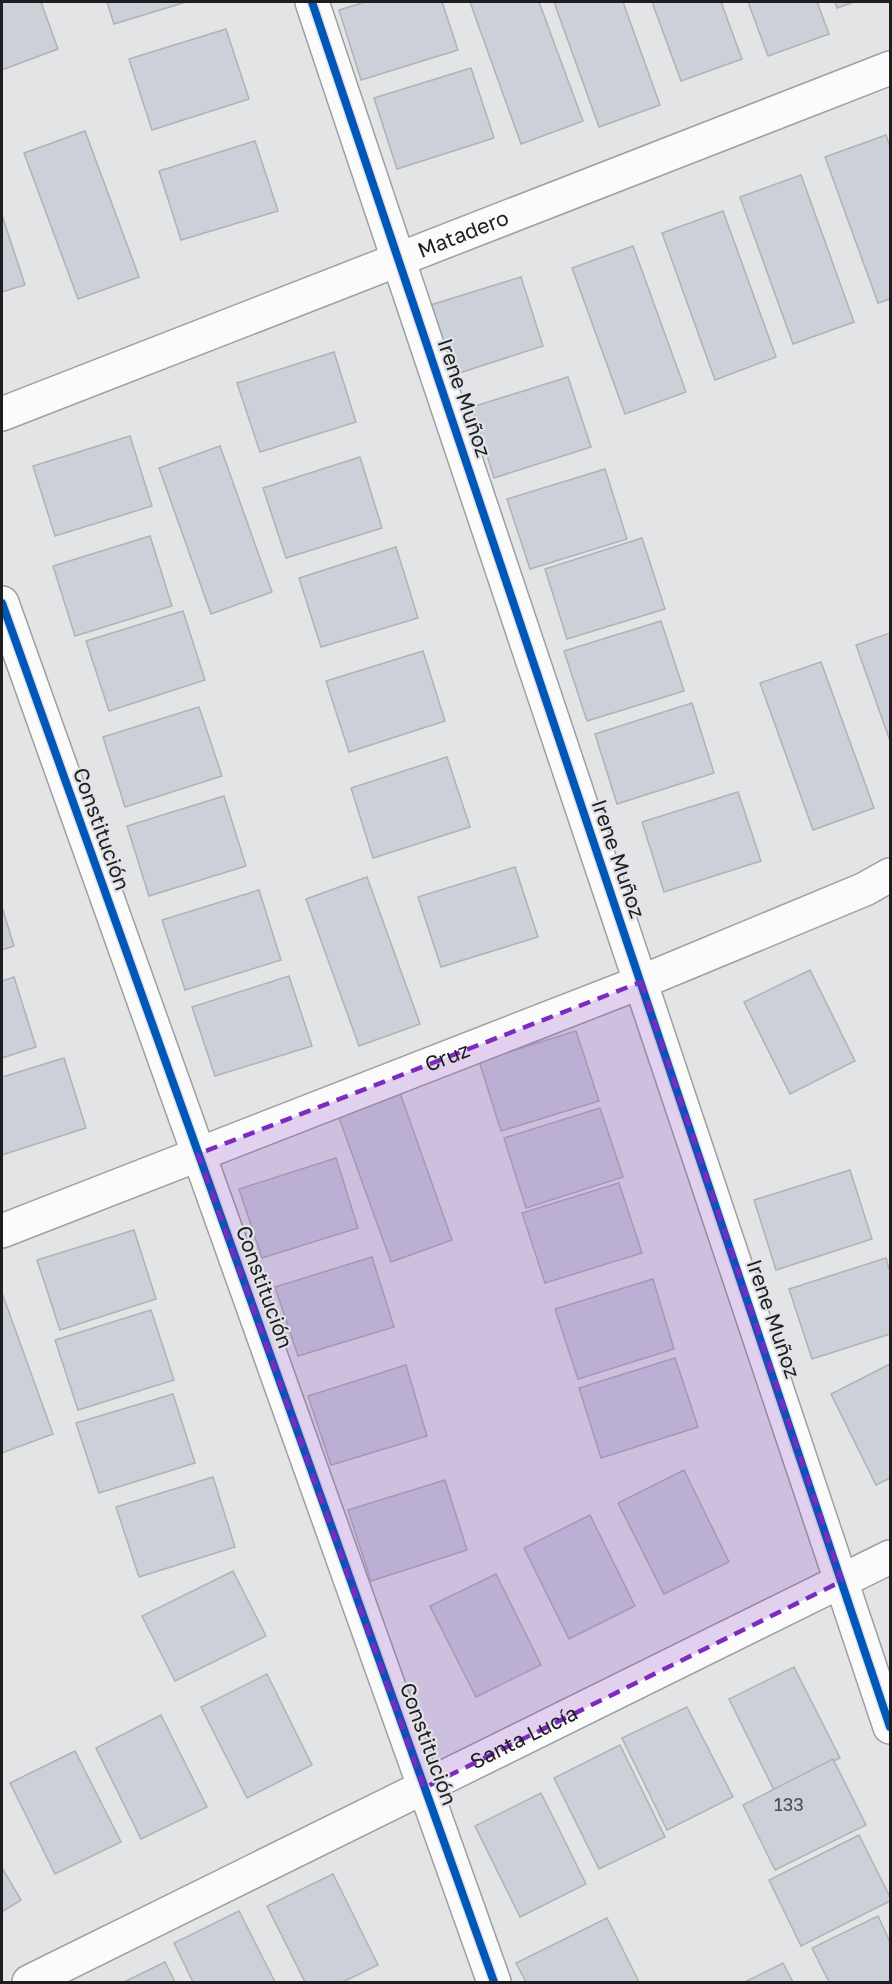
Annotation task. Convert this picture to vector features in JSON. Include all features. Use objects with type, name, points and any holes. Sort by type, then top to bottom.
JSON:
[{"type":"street","name":"Irene Muñoz","points":[[312,2],[891,1727]]},
{"type":"street","name":"Matadero","points":[[2,414],[891,68]]},
{"type":"street","name":"Constitución","points":[[2,603],[494,1983]]},
{"type":"street","name":"Cruz","points":[[2,1231],[882,886]]},
{"type":"street","name":"Santa Lucía","points":[[29,1983],[891,1557]]},
{"type":"highlighted area","points":[[641,982],[842,1581],[424,1788],[198,1154]]},
{"type":"building","points":[[2,2],[41,2],[58,49],[2,70]]},
{"type":"building","points":[[107,2],[186,2],[114,24]]},
{"type":"building","points":[[365,2],[442,2],[458,50],[361,80],[339,10]]},
{"type":"building","points":[[470,2],[539,2],[583,121],[521,144]]},
{"type":"building","points":[[554,2],[623,2],[660,105],[599,127]]},
{"type":"building","points":[[652,2],[721,2],[742,59],[681,81]]},
{"type":"building","points":[[748,2],[817,2],[829,34],[768,56]]},
{"type":"building","points":[[835,2],[854,2],[837,8]]},
{"type":"building","points":[[226,29],[249,99],[152,130],[129,59]]},
{"type":"building","points":[[471,68],[494,138],[397,169],[374,98]]},
{"type":"building","points":[[85,131],[139,277],[78,299],[24,153]]},
{"type":"building","points":[[886,135],[890,147],[890,299],[878,303],[825,157]]},
{"type":"building","points":[[255,141],[278,211],[181,240],[159,171]]},
{"type":"building","points":[[801,175],[854,322],[793,344],[740,197]]},
{"type":"building","points":[[723,211],[776,357],[715,380],[662,233]]},
{"type":"building","points":[[2,215],[25,285],[2,292]]},
{"type":"building","points":[[633,246],[686,392],[625,414],[572,268]]},
{"type":"building","points":[[521,277],[543,346],[447,377],[424,307]]},
{"type":"building","points":[[334,352],[356,422],[260,452],[237,383]]},
{"type":"building","points":[[568,377],[591,447],[494,478],[472,407]]},
{"type":"building","points":[[130,436],[152,506],[55,536],[33,466]]},
{"type":"building","points":[[220,446],[272,592],[211,614],[159,468]]},
{"type":"building","points":[[360,457],[382,528],[286,558],[263,488]]},
{"type":"building","points":[[605,469],[627,539],[530,569],[507,499]]},
{"type":"building","points":[[150,536],[172,606],[75,636],[53,566]]},
{"type":"building","points":[[642,538],[665,609],[567,639],[545,569]]},
{"type":"building","points":[[396,547],[418,618],[321,647],[299,578]]},
{"type":"building","points":[[183,611],[205,680],[109,711],[86,641]]},
{"type":"building","points":[[661,621],[684,691],[587,721],[564,651]]},
{"type":"building","points":[[890,633],[890,741],[856,645]]},
{"type":"building","points":[[423,651],[445,721],[349,752],[326,681]]},
{"type":"building","points":[[821,662],[874,808],[813,830],[760,683]]},
{"type":"building","points":[[692,703],[714,773],[617,804],[595,734]]},
{"type":"building","points":[[199,707],[222,776],[125,807],[103,737]]},
{"type":"building","points":[[447,757],[470,827],[373,858],[351,788]]},
{"type":"building","points":[[738,792],[761,861],[664,892],[642,822]]},
{"type":"building","points":[[224,796],[246,866],[149,896],[127,826]]},
{"type":"building","points":[[515,867],[538,937],[441,967],[418,897]]},
{"type":"building","points":[[367,877],[420,1024],[359,1046],[306,899]]},
{"type":"building","points":[[259,890],[281,960],[185,990],[162,920]]},
{"type":"building","points":[[2,907],[14,946],[2,950]]},
{"type":"building","points":[[810,970],[855,1061],[790,1094],[744,1002]]},
{"type":"building","points":[[289,976],[312,1046],[215,1076],[192,1007]]},
{"type":"building","points":[[14,977],[36,1047],[2,1058],[2,981]]},
{"type":"building","points":[[576,1031],[599,1101],[501,1131],[479,1061]]},
{"type":"building","points":[[64,1058],[86,1128],[2,1155],[2,1077]]},
{"type":"building","points":[[400,1093],[452,1240],[391,1262],[338,1115]]},
{"type":"building","points":[[600,1108],[623,1177],[526,1208],[504,1138]]},
{"type":"building","points":[[336,1158],[358,1228],[262,1258],[239,1189]]},
{"type":"building","points":[[850,1170],[872,1239],[776,1270],[754,1200]]},
{"type":"building","points":[[619,1183],[642,1253],[545,1283],[522,1213]]},
{"type":"building","points":[[134,1230],[156,1299],[60,1330],[37,1260]]},
{"type":"building","points":[[372,1257],[394,1327],[298,1356],[275,1287]]},
{"type":"building","points":[[886,1258],[890,1272],[890,1334],[812,1359],[789,1289]]},
{"type":"building","points":[[653,1279],[674,1349],[578,1379],[555,1309]]},
{"type":"building","points":[[2,1293],[53,1434],[2,1453]]},
{"type":"building","points":[[151,1310],[174,1380],[78,1410],[55,1340]]},
{"type":"building","points":[[675,1358],[698,1427],[601,1458],[579,1388]]},
{"type":"building","points":[[890,1364],[890,1478],[876,1485],[831,1394]]},
{"type":"building","points":[[406,1365],[427,1436],[331,1465],[308,1396]]},
{"type":"building","points":[[173,1394],[195,1463],[99,1493],[76,1423]]},
{"type":"building","points":[[684,1470],[729,1562],[664,1594],[618,1503]]},
{"type":"building","points":[[213,1477],[235,1547],[139,1577],[116,1507]]},
{"type":"building","points":[[445,1480],[467,1550],[371,1581],[348,1510]]},
{"type":"building","points":[[590,1515],[635,1606],[569,1639],[524,1548]]},
{"type":"building","points":[[233,1571],[266,1636],[175,1681],[142,1616]]},
{"type":"building","points":[[496,1574],[541,1665],[476,1697],[430,1606]]},
{"type":"building","points":[[794,1667],[840,1758],[774,1790],[729,1699]]},
{"type":"building","points":[[267,1674],[312,1765],[247,1798],[201,1707]]},
{"type":"building","points":[[687,1707],[733,1797],[667,1830],[622,1738]]},
{"type":"building","points":[[161,1715],[207,1807],[141,1839],[96,1748]]},
{"type":"building","points":[[620,1745],[665,1837],[599,1869],[554,1778]]},
{"type":"building","points":[[75,1751],[121,1842],[55,1874],[10,1783]]},
{"type":"building","points":[[833,1759],[866,1825],[775,1870],[743,1805]]},
{"type":"building","points":[[541,1793],[586,1884],[520,1917],[475,1826]]},
{"type":"building","points":[[859,1835],[890,1901],[801,1946],[769,1880]]},
{"type":"building","points":[[2,1868],[21,1900],[2,1912]]},
{"type":"building","points":[[333,1874],[378,1965],[343,1982],[305,1982],[267,1906]]},
{"type":"building","points":[[239,1911],[275,1982],[193,1982],[174,1943]]},
{"type":"building","points":[[878,1916],[890,1942],[890,1982],[829,1982],[812,1948]]},
{"type":"building","points":[[607,1918],[639,1982],[526,1982],[516,1963]]},
{"type":"building","points":[[165,1962],[175,1982],[124,1982]]},
{"type":"building","points":[[783,1963],[793,1982],[745,1982]]},
{"type":"cycle path","points":[[312,2],[890,1727]]},
{"type":"cycle path","points":[[2,603],[494,1982]]}]
